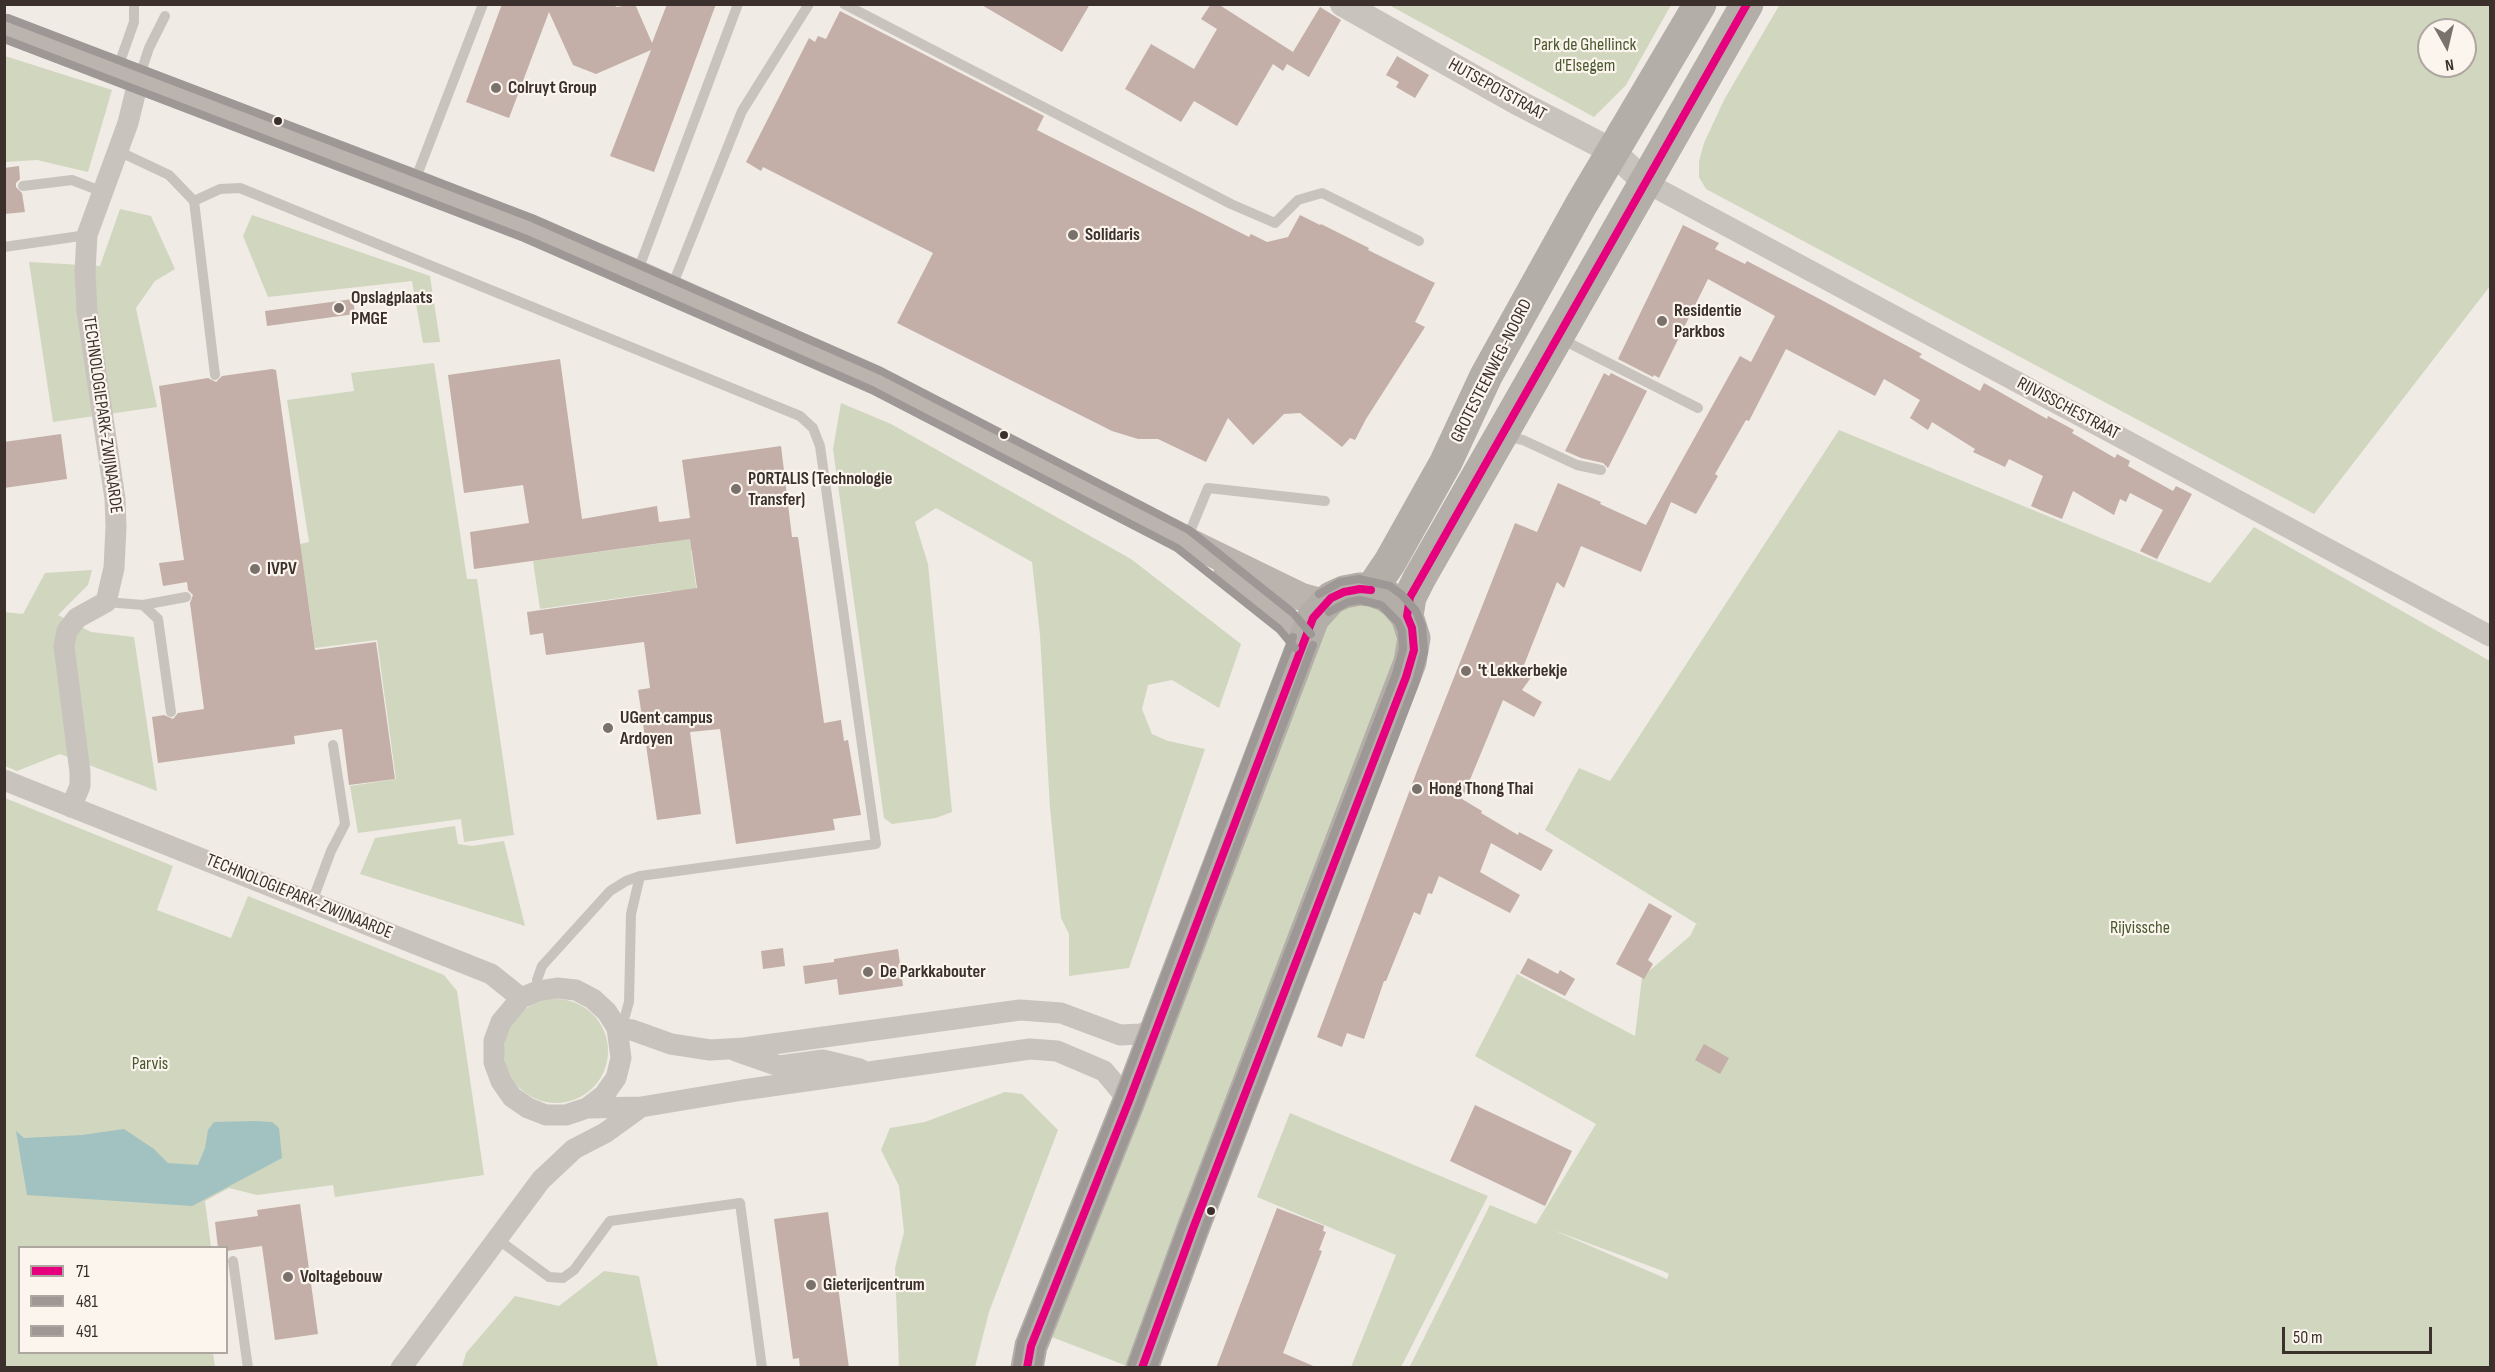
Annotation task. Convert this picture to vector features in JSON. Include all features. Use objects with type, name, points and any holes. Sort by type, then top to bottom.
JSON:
[{"type":"highway","name":"GROTESTEENWEG-NOORD","points":[[1371,590],[1390,562],[1446,462],[1486,376],[1612,151],[1645,100],[1700,4]]},
{"type":"highway","name":"GROTESTEENWEG-NOORD","points":[[1407,615],[1410,597],[1747,4]]},
{"type":"highway","points":[[1027,1368],[1031,1346],[1129,1101],[1303,640],[1313,618],[1324,603],[1344,592],[1360,589],[1371,590],[1390,598],[1407,615],[1414,638],[1414,650],[1406,677],[1194,1226],[1142,1368]]},
{"type":"main road","points":[[4,28],[414,183],[528,228],[671,289],[877,381],[1183,539],[1302,597],[1324,603]]},
{"type":"main road","points":[[1183,539],[1287,621],[1303,640]]},
{"type":"street","name":"HUTSEPOTSTRAAT","points":[[1343,4],[1517,102],[1612,151],[1645,182]]},
{"type":"street","name":"TECHNOLOGIEPARK-ZWIJNAARDE","points":[[106,602],[114,568],[115,499],[87,311],[85,273],[87,235],[128,123],[128,74]]},
{"type":"street","name":"RIJVISSCHESTRAAT","points":[[1645,182],[2490,636]]},
{"type":"street","points":[[71,807],[80,786],[80,772],[64,646],[67,631],[77,618],[106,602]]},
{"type":"street","name":"TECHNOLOGIEPARK-ZWIJNAARDE","points":[[4,780],[491,974],[529,995]]},
{"type":"street","points":[[1129,1101],[1104,1071],[1057,1051],[1043,1049],[743,1090],[641,1107],[587,1108],[566,1115],[546,1115],[528,1108],[512,1097],[501,1082],[494,1062],[494,1041],[501,1022],[529,995],[557,988],[576,990],[593,999],[625,1029],[671,1044],[710,1050],[1020,1010],[1061,1012],[1120,1035],[1141,1034],[1156,1028]]},
{"type":"street","points":[[587,1108],[604,1095],[616,1078],[625,1029]]},
{"type":"street","points":[[823,1060],[871,1030]]},
{"type":"street","points":[[730,1049],[779,1066]]},
{"type":"street","points":[[743,1090],[779,1066],[823,1060],[871,1072]]},
{"type":"street","points":[[401,1368],[541,1180],[574,1149],[605,1133],[641,1107]]},
{"type":"lane","points":[[128,74],[134,4]]},
{"type":"lane","points":[[414,183],[483,4]]},
{"type":"lane","points":[[636,274],[738,4]]},
{"type":"lane","points":[[671,289],[742,111],[809,4]]},
{"type":"lane","points":[[844,4],[1231,204],[1275,223],[1298,200],[1322,193],[1419,241]]},
{"type":"lane","points":[[128,74],[149,48],[165,16]]},
{"type":"lane","points":[[118,151],[170,175],[194,201],[215,375]]},
{"type":"lane","points":[[23,186],[72,180],[103,192]]},
{"type":"lane","points":[[194,201],[220,189],[240,188],[800,416],[813,428],[820,446],[876,844],[640,876],[626,880],[610,891],[542,966],[529,995]]},
{"type":"lane","points":[[4,247],[87,235]]},
{"type":"lane","points":[[1557,336],[1698,408]]},
{"type":"lane","points":[[1501,435],[1523,440],[1577,465],[1601,470]]},
{"type":"lane","points":[[1183,539],[1191,529],[1208,488],[1325,501]]},
{"type":"lane","points":[[106,602],[143,605],[186,597]]},
{"type":"lane","points":[[143,605],[158,619],[171,712]]},
{"type":"lane","points":[[312,902],[331,850],[345,824],[333,745]]},
{"type":"lane","points":[[625,1029],[631,914],[640,876]]},
{"type":"lane","points":[[496,1238],[549,1277],[563,1278],[574,1270],[610,1221],[740,1203],[762,1368]]},
{"type":"lane","points":[[233,1261],[248,1368]]},
{"type":"green space","points":[[1780,4],[2490,5],[2490,286],[2314,514],[1706,189],[1699,177],[1699,161],[1704,143],[1724,100]]},
{"type":"green space","name":"Park de Ghellinck d'Elsegem","points":[[1389,5],[1671,5],[1626,85],[1594,117]]},
{"type":"green space","points":[[5,56],[112,90],[88,172],[37,160],[5,162]]},
{"type":"green space","points":[[120,209],[151,216],[175,269],[155,281],[136,308],[157,407],[53,422],[29,262],[100,266]]},
{"type":"green space","points":[[252,215],[430,276],[440,342],[423,343],[412,281],[268,297],[243,236]]},
{"type":"green space","points":[[434,363],[467,579],[477,579],[514,835],[464,842],[461,819],[358,833],[350,786],[396,779],[377,640],[315,648],[300,544],[309,542],[287,400],[354,391],[351,373]]},
{"type":"green space","points":[[841,403],[891,424],[1131,559],[1241,644],[1219,708],[1172,680],[1148,685],[1142,709],[1152,734],[1168,741],[1205,749],[1129,968],[1069,976],[1069,934],[1061,918],[1050,808],[1040,635],[1032,562],[936,508],[915,522],[928,564],[952,812],[936,818],[892,824],[884,818],[833,449]]},
{"type":"green space","name":"Rijvissche","points":[[1839,430],[2210,583],[2254,527],[2490,661],[2490,1367],[1409,1368],[1490,1205],[1536,1224],[1596,1124],[1475,1056],[1517,974],[1635,1036],[1642,977],[1690,936],[1696,924],[1700,926],[1545,830],[1579,768],[1610,781]],"holes":[[[1553,1230],[1669,1274],[1667,1279]]]},
{"type":"green space","points":[[691,527],[694,550],[691,551],[700,615],[675,619],[671,591],[540,609],[533,561],[663,543]]},
{"type":"green space","points":[[92,570],[88,585],[58,615],[91,632],[134,637],[157,791],[60,754],[17,771],[5,766],[4,612],[23,614],[45,573]]},
{"type":"green space","points":[[1347,606],[1375,606],[1392,618],[1401,647],[1127,1366],[1049,1336],[1326,622]]},
{"type":"green space","name":"Parvis","points":[[5,798],[173,866],[157,910],[231,938],[248,896],[444,975],[457,991],[484,1175],[335,1197],[333,1185],[257,1195],[229,1188],[205,1201],[211,1246],[18,1246],[18,1354],[213,1354],[215,1367],[5,1367]]},
{"type":"green space","points":[[455,826],[458,844],[472,846],[504,841],[525,926],[360,874],[375,838]]},
{"type":"green space","points":[[556,999],[576,1003],[593,1014],[604,1031],[608,1051],[604,1071],[593,1088],[576,1099],[556,1103],[536,1099],[519,1088],[508,1071],[504,1051],[508,1031],[519,1014],[536,1003]]},
{"type":"green space","points":[[1005,1092],[1022,1094],[1058,1130],[989,1312],[975,1367],[899,1367],[895,1268],[904,1232],[899,1186],[881,1150],[890,1128],[925,1122]]},
{"type":"green space","points":[[1290,1113],[1488,1196],[1401,1367],[1351,1367],[1396,1255],[1257,1197]]},
{"type":"green space","points":[[604,1271],[639,1276],[658,1367],[462,1367],[466,1353],[515,1296],[559,1306]]},
{"type":"water","points":[[214,1122],[272,1122],[279,1128],[282,1158],[192,1206],[27,1195],[16,1131],[24,1138],[82,1135],[124,1129],[154,1149],[168,1163],[198,1165],[205,1148],[208,1130]]},
{"type":"building","name":"Colruyt Group","points":[[502,4],[611,4],[617,7],[635,4],[652,43],[667,4],[716,4],[654,172],[610,156],[651,50],[596,74],[573,65],[549,12],[509,118],[466,102]]},
{"type":"building","points":[[980,4],[1090,4],[1062,52]]},
{"type":"building","points":[[1211,4],[1218,4],[1293,52],[1320,7],[1341,20],[1309,77],[1287,64],[1283,71],[1273,64],[1237,126],[1194,101],[1181,122],[1125,89],[1151,44],[1194,69],[1217,29],[1201,19]]},
{"type":"building","name":"Solidaris","points":[[840,11],[1044,116],[1037,130],[1249,237],[1251,234],[1267,242],[1288,237],[1300,215],[1435,283],[1415,322],[1425,327],[1355,440],[1350,438],[1342,447],[1300,413],[1284,414],[1253,445],[1228,418],[1206,462],[1158,439],[1138,439],[1112,431],[897,323],[933,253],[763,167],[761,171],[746,162],[809,38],[815,42],[818,36],[826,39]]},
{"type":"building","points":[[1397,56],[1429,75],[1415,98],[1396,87],[1399,82],[1386,75]]},
{"type":"building","points":[[19,166],[20,179],[16,187],[22,193],[25,212],[4,214],[4,168]]},
{"type":"building","points":[[1683,225],[1719,243],[1715,249],[1745,264],[1747,261],[1814,296],[1922,354],[1919,357],[1980,391],[1984,383],[2047,419],[2048,416],[2074,430],[2072,433],[2115,458],[2117,454],[2130,461],[2128,466],[2173,491],[2176,486],[2192,494],[2157,559],[2140,551],[2163,510],[2130,493],[2126,502],[2120,499],[2114,515],[2073,491],[2062,519],[2040,510],[2031,506],[2043,476],[2009,459],[2005,467],[1973,452],[1975,449],[1932,422],[1928,430],[1910,418],[1920,400],[1884,379],[1875,396],[1786,349],[1749,421],[1746,420],[1715,474],[1718,476],[1696,514],[1671,502],[1641,572],[1581,546],[1564,588],[1557,582],[1524,665],[1535,672],[1522,690],[1542,702],[1534,717],[1503,700],[1462,799],[1518,835],[1519,832],[1553,850],[1541,871],[1491,843],[1480,872],[1520,895],[1510,913],[1439,876],[1432,894],[1428,893],[1420,915],[1414,912],[1386,981],[1384,981],[1364,1039],[1347,1033],[1342,1047],[1317,1037],[1417,771],[1515,523],[1537,532],[1558,483],[1646,525],[1740,356],[1751,362],[1775,316],[1708,279],[1659,378],[1618,359]]},
{"type":"building","name":"Opslagplaats PMGE","points":[[353,299],[355,314],[267,326],[265,311]]},
{"type":"building","points":[[560,359],[582,519],[657,506],[659,522],[690,518],[682,460],[781,446],[792,537],[798,537],[824,723],[841,720],[844,741],[848,740],[861,815],[833,819],[835,830],[736,844],[720,729],[690,732],[701,814],[657,820],[638,690],[650,688],[644,642],[546,655],[543,633],[530,635],[527,612],[697,588],[690,539],[474,569],[470,532],[529,523],[523,485],[464,493],[448,375]]},
{"type":"building","points":[[276,370],[315,650],[376,642],[395,779],[349,785],[342,729],[294,736],[295,744],[158,763],[152,717],[164,715],[173,719],[178,713],[204,709],[190,603],[193,595],[188,590],[187,582],[163,586],[159,563],[184,560],[159,386],[208,378],[216,382],[222,376]]},
{"type":"building","points":[[1604,373],[1609,376],[1611,373],[1647,391],[1608,468],[1603,463],[1581,458],[1565,451]]},
{"type":"building","points":[[61,434],[67,479],[4,488],[4,442]]},
{"type":"building","points":[[1649,903],[1672,916],[1648,960],[1653,964],[1644,979],[1616,964]]},
{"type":"building","points":[[783,948],[785,966],[763,969],[761,951]]},
{"type":"building","name":"De Parkkabouter","points":[[898,949],[903,986],[839,995],[837,979],[805,984],[803,966]]},
{"type":"building","points":[[1528,958],[1558,974],[1560,970],[1575,979],[1565,996],[1520,973]]},
{"type":"building","points":[[1704,1044],[1729,1058],[1720,1074],[1695,1060]]},
{"type":"building","points":[[1475,1105],[1572,1151],[1545,1206],[1450,1161]]},
{"type":"building","name":"Voltagebouw","points":[[300,1204],[318,1334],[275,1340],[262,1246],[228,1251],[228,1246],[218,1246],[215,1222],[258,1216],[257,1210]]},
{"type":"building","points":[[1277,1208],[1324,1226],[1323,1231],[1326,1232],[1319,1250],[1322,1251],[1283,1353],[1318,1368],[1216,1368]]},
{"type":"building","name":"Gieterijcentrum","points":[[828,1212],[849,1368],[800,1368],[799,1358],[793,1359],[774,1219]]},
{"type":"transit line","name":"71","points":[[1142,1368],[1194,1226],[1406,677],[1414,650],[1412,628],[1407,616],[1410,597],[1747,4]]},
{"type":"transit line","name":"491","points":[[8,18],[532,218],[881,371],[1189,530],[1293,613],[1311,634]]},
{"type":"transit line","name":"481","points":[[4,39],[524,238],[872,390],[1177,548],[1279,629],[1295,648]]},
{"type":"transit line","name":"481","points":[[1153,1368],[1416,681],[1424,652],[1422,626],[1416,611],[1402,595],[1390,586],[1359,579],[1340,582],[1319,594]]},
{"type":"transit line","name":"71","points":[[1027,1368],[1031,1346],[1129,1101],[1313,618],[1331,598],[1344,592],[1360,589],[1371,590]]},
{"type":"transit line","name":"491","points":[[1132,1364],[1184,1222],[1396,674],[1403,649],[1402,631],[1398,622],[1381,605],[1360,600],[1348,602],[1329,612]]},
{"type":"transit line","name":"491","points":[[1017,1366],[1021,1342],[1119,1097],[1293,637]]},
{"type":"transit line","name":"481","points":[[1038,1368],[1041,1349],[1139,1105],[1313,645]]},
{"type":"place","name":"Colruyt Group","points":[[496,88]]},
{"type":"place","name":"Solidaris","points":[[1073,235]]},
{"type":"place","name":"Opslagplaats PMGE","points":[[339,308]]},
{"type":"place","name":"Residentie Parkbos","points":[[1662,321]]},
{"type":"place","name":"PORTALIS (Technologie Transfer)","points":[[736,489]]},
{"type":"place","name":"IVPV","points":[[255,569]]},
{"type":"place","name":"'t Lekkerbekje","points":[[1466,671]]},
{"type":"place","name":"UGent campus Ardoyen","points":[[608,728]]},
{"type":"place","name":"Hong Thong Thai","points":[[1417,789]]},
{"type":"place","name":"De Parkkabouter","points":[[868,972]]},
{"type":"place","name":"Voltagebouw","points":[[288,1277]]},
{"type":"place","name":"Gieterijcentrum","points":[[811,1285]]}]
